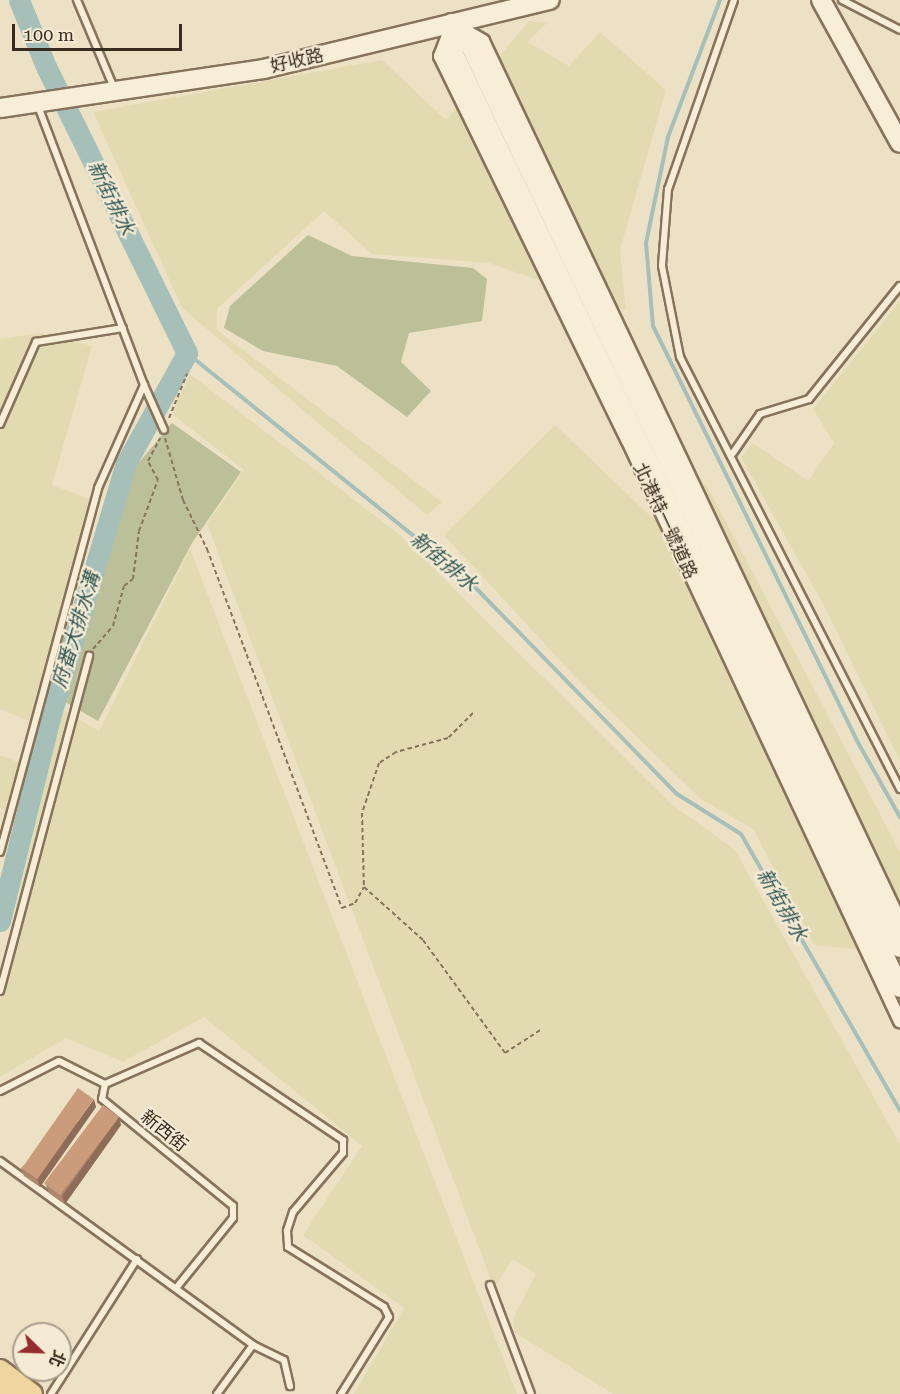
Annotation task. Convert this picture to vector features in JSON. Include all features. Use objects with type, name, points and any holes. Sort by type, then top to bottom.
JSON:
[{"type":"main road","points":[[0,1370],[32,1394]]},
{"type":"main road","points":[[0,1389],[7,1394]]},
{"type":"street","name":"好收路","points":[[0,108],[264,69],[550,0]]},
{"type":"street","points":[[820,0],[900,143]]},
{"type":"street","points":[[452,23],[483,41],[900,921]]},
{"type":"street","name":"北港特一號道路","points":[[452,23],[470,46],[900,948]]},
{"type":"street","name":"北港特一號道路","points":[[452,23],[453,52],[900,988]]},
{"type":"street","name":"北港特一號道路","points":[[452,23],[440,56],[628,441],[900,1021]]},
{"type":"lane","points":[[77,0],[115,92]]},
{"type":"lane","points":[[734,0],[668,189],[662,266],[680,357],[733,453],[900,789]]},
{"type":"lane","points":[[842,0],[900,30]]},
{"type":"lane","points":[[38,103],[144,385],[164,430]]},
{"type":"lane","points":[[733,453],[760,414],[809,399],[900,286]]},
{"type":"lane","points":[[0,424],[36,342],[123,328]]},
{"type":"lane","points":[[0,852],[98,488],[144,385]]},
{"type":"lane","points":[[0,991],[88,656]]},
{"type":"lane","points":[[0,1091],[59,1061],[105,1084],[199,1043],[342,1140],[343,1153],[293,1212],[287,1231],[288,1247],[384,1307],[390,1317],[341,1394]]},
{"type":"lane","name":"新西街","points":[[105,1084],[102,1099],[233,1206],[233,1218],[177,1287]]},
{"type":"lane","points":[[0,1161],[177,1287],[252,1345],[284,1360],[290,1386]]},
{"type":"lane","points":[[51,1394],[136,1259]]},
{"type":"lane","points":[[490,1285],[531,1394]]},
{"type":"lane","points":[[217,1394],[252,1345]]},
{"type":"path","points":[[88,656],[113,626],[124,586],[133,579],[139,531],[158,480],[148,461],[164,430],[186,374]]},
{"type":"path","points":[[164,430],[183,500],[207,549],[342,908],[355,903],[364,887],[362,813],[379,763],[396,752],[448,738],[473,713]]},
{"type":"path","points":[[364,887],[423,940],[505,1053],[542,1029]]},
{"type":"shaded area","points":[[529,21],[547,23],[528,42],[569,66],[600,32],[666,90],[620,250],[626,310],[489,263],[372,254],[324,211],[217,309],[217,330],[442,502],[427,515],[182,308],[93,112],[382,60],[446,120]]},
{"type":"shaded area","points":[[900,301],[900,761],[824,606],[741,457],[753,443],[808,481],[834,443],[813,409]]},
{"type":"shaded area","points":[[40,333],[92,346],[52,485],[96,501],[34,723],[0,709],[0,339]]},
{"type":"shaded area","points":[[190,374],[400,535],[670,803],[735,850],[900,1144],[900,1394],[613,1394],[514,1332],[513,1318],[536,1274],[513,1259],[494,1288],[207,524],[244,470],[172,414]]},
{"type":"shaded area","points":[[555,425],[664,529],[706,484],[900,852],[900,954],[814,945],[753,829],[702,800],[576,678],[444,535]]},
{"type":"shaded area","points":[[190,549],[517,1394],[354,1394],[404,1308],[303,1235],[362,1146],[204,1017],[123,1062],[66,1038],[0,1077],[0,974],[63,710],[99,731]]},
{"type":"shaded area","points":[[0,755],[28,766],[10,812],[0,808]]},
{"type":"green space","points":[[308,235],[352,256],[473,268],[487,279],[482,321],[409,333],[401,362],[431,391],[407,417],[337,366],[263,351],[224,328],[230,306]]},
{"type":"green space","points":[[172,423],[241,472],[192,543],[98,721],[65,702],[80,636],[131,472]]},
{"type":"building","points":[[78,1088],[94,1099],[37,1179],[22,1168]]},
{"type":"building","points":[[103,1105],[119,1117],[60,1195],[44,1183]]},
{"type":"waterway","name":"府番大排水溝","points":[[0,921],[49,721],[126,463],[187,353],[47,69],[19,0]]},
{"type":"waterway","points":[[720,0],[668,137],[646,243],[653,326],[856,739],[900,817]]},
{"type":"waterway","name":"新街排水","points":[[187,353],[468,580],[677,794],[741,834],[900,1110]]}]
